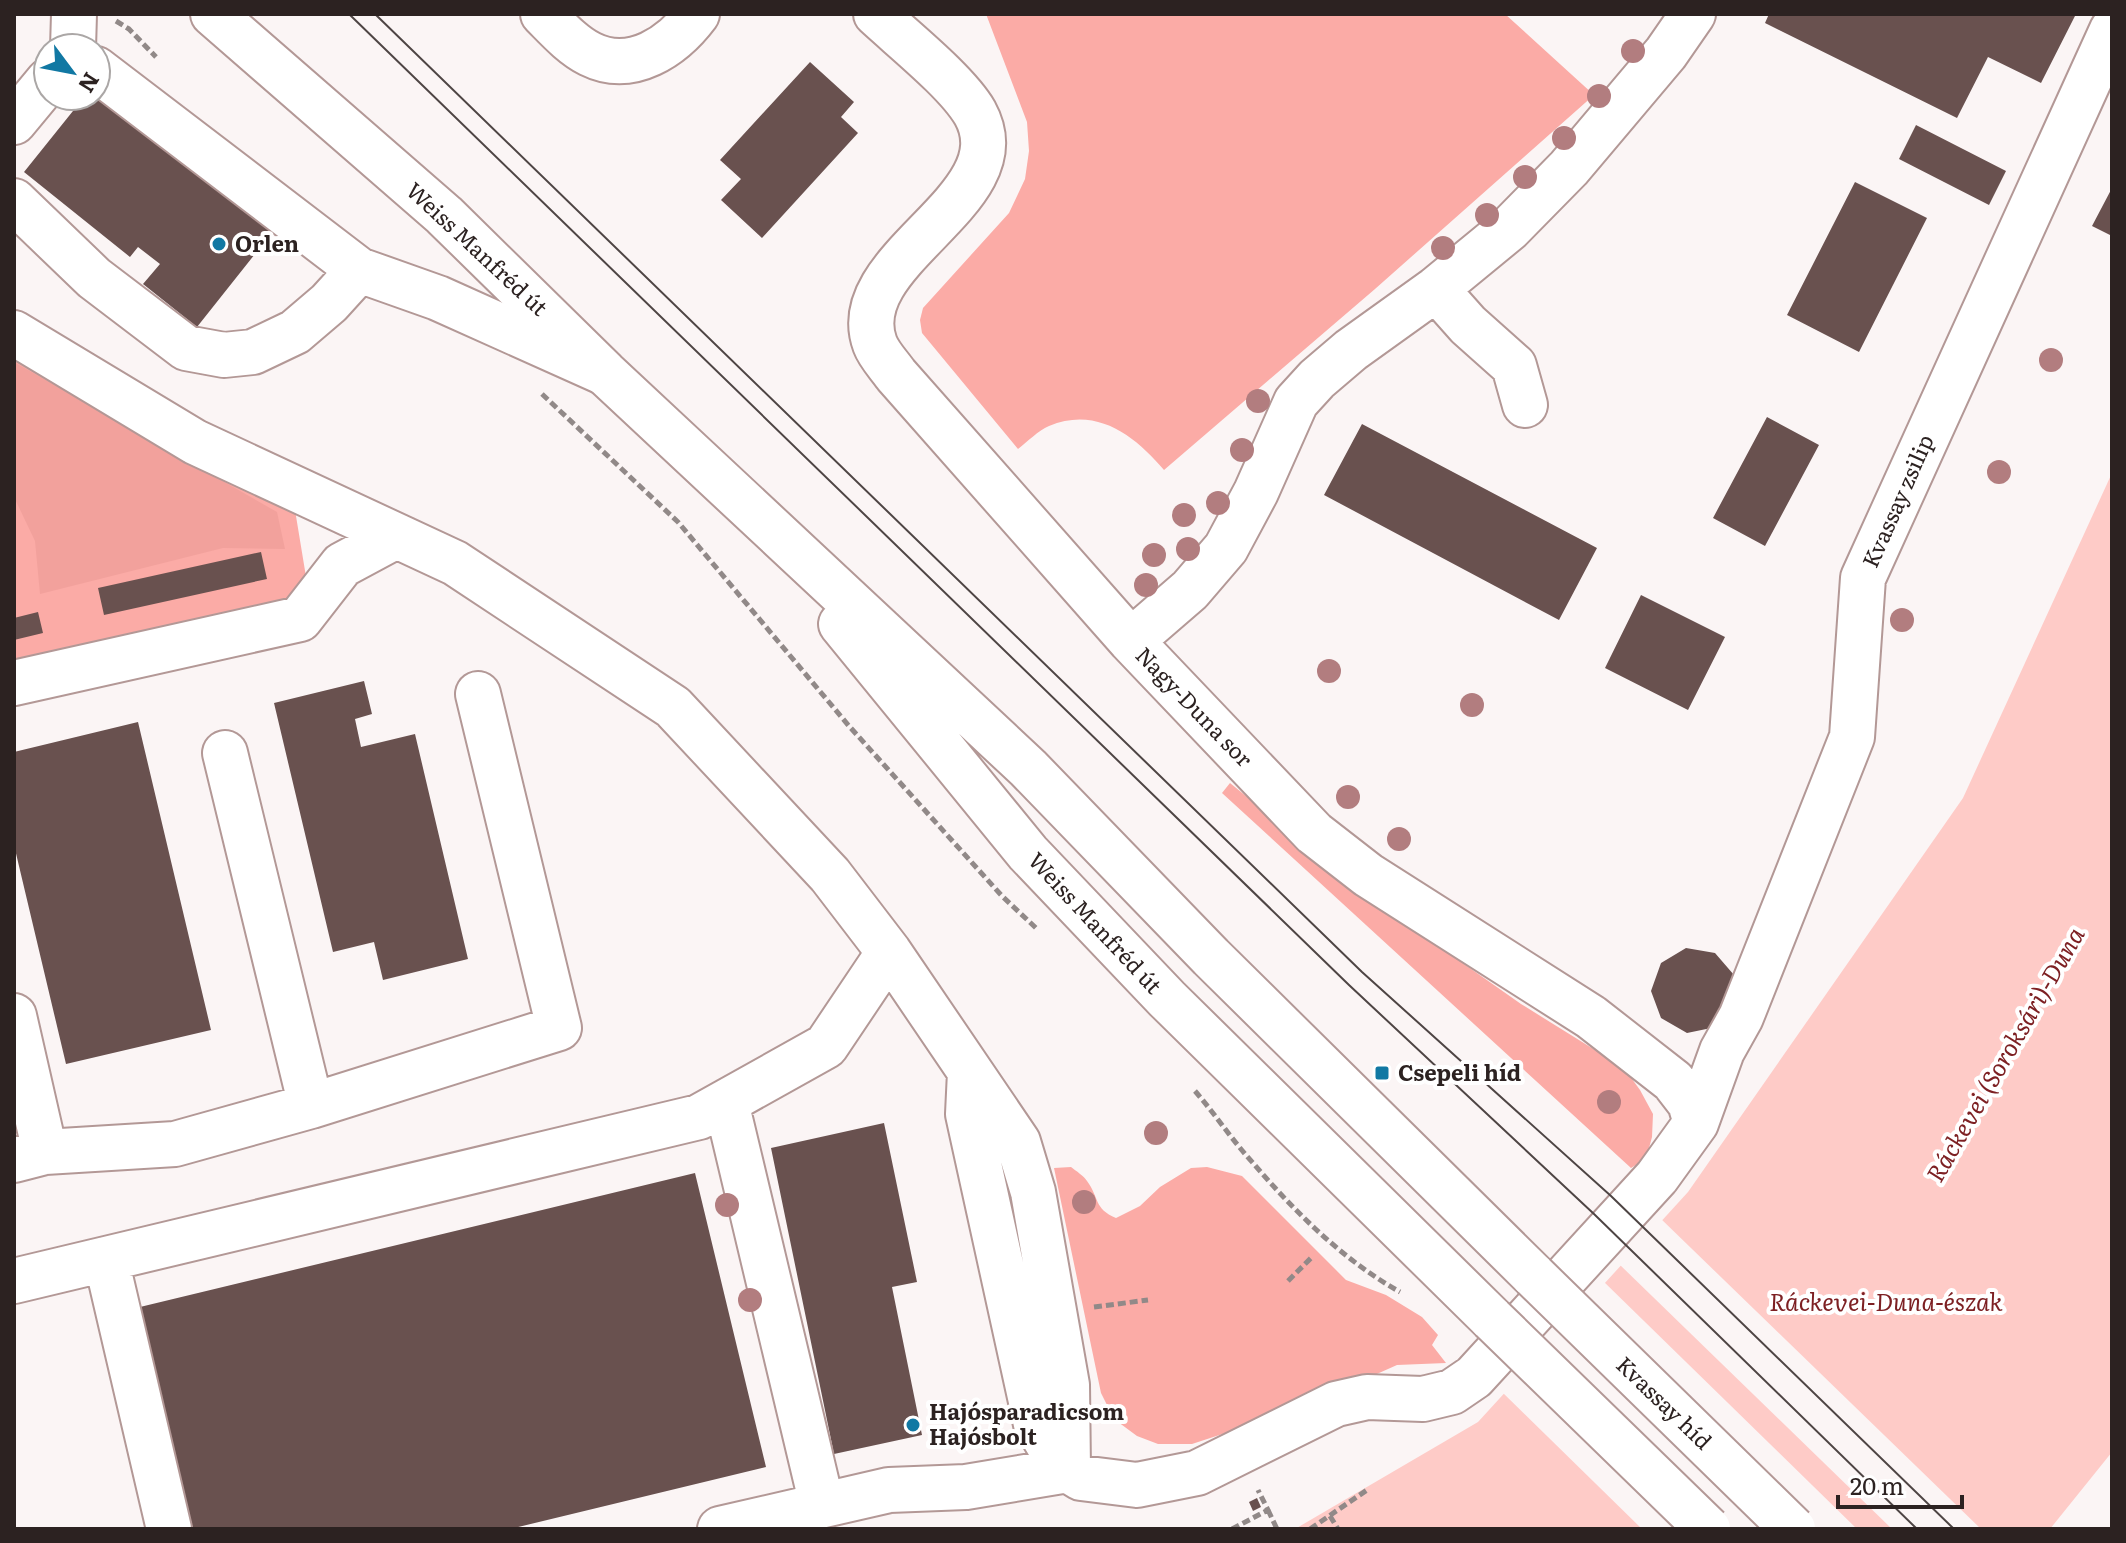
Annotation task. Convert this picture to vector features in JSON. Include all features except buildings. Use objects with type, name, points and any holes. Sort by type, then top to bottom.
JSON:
[{"type":"main road","name":"Weiss Manfréd út","points":[[213,14],[444,215],[605,373],[1028,768],[1211,957],[1534,1276]]},
{"type":"main road","points":[[543,14],[591,55],[618,62],[650,55],[681,35],[697,14]]},
{"type":"main road","name":"Nagy-Duna sor","points":[[876,14],[964,96],[977,117],[982,142],[977,171],[959,199],[895,268],[878,291],[872,320],[875,344],[896,375],[1131,641],[1314,833],[1368,875],[1591,1017],[1673,1081],[1690,1103],[1696,1123]]},
{"type":"main road","points":[[1131,641],[1190,590],[1226,548],[1256,492],[1296,402],[1351,350],[1436,289],[1509,229],[1569,168],[1666,53],[1693,14]]},
{"type":"main road","name":"Kvassay zsilip","points":[[1068,1470],[1081,1478],[1137,1485],[1197,1473],[1336,1404],[1367,1397],[1423,1399],[1452,1392],[1474,1377],[1657,1177],[1696,1123],[1722,1051],[1741,1017],[1852,737],[1863,578],[2112,30]]},
{"type":"main road","points":[[112,81],[359,270],[438,298],[605,373]]},
{"type":"main road","points":[[14,122],[32,100]]},
{"type":"main road","points":[[14,201],[94,278],[186,348],[224,355],[253,352],[295,332],[329,303],[359,270]]},
{"type":"main road","points":[[1436,289],[1468,325],[1514,366],[1525,405]]},
{"type":"main road","points":[[14,333],[195,442],[455,563],[673,707],[830,875],[889,952],[1018,1142],[1033,1192],[1067,1385],[1068,1470]]},
{"type":"main road","name":"Weiss Manfréd út","points":[[734,494],[1028,853],[1167,999],[1708,1529]]},
{"type":"main road","points":[[14,683],[300,619],[342,565],[396,536]]},
{"type":"main road","points":[[14,1016],[29,1156],[175,1144],[311,1106],[559,1028],[478,694]]},
{"type":"main road","points":[[225,753],[311,1106]]},
{"type":"main road","points":[[14,1281],[699,1117],[826,1046],[889,952]]},
{"type":"main road","points":[[970,1072],[968,1114],[1036,1424],[1068,1470]]},
{"type":"main road","points":[[726,1102],[822,1505]]},
{"type":"main road","points":[[106,1259],[169,1529]]},
{"type":"main road","name":"Kvassay híd","points":[[1534,1276],[1793,1529]]},
{"type":"main road","points":[[720,1529],[889,1490],[966,1487],[1068,1470]]},
{"type":"path","points":[[530,385],[678,522],[849,726],[1002,896],[1047,939]]},
{"type":"path","points":[[1186,1081],[1253,1163],[1329,1241]]},
{"type":"path","points":[[1288,1281],[1312,1257]]},
{"type":"path","points":[[1054,1312],[1148,1300]]},
{"type":"path","points":[[1310,1529],[1367,1490]]},
{"type":"path","points":[[1268,1510],[1277,1529]]},
{"type":"path","points":[[1330,1516],[1338,1529]]},
{"type":"shaded area","points":[[986,14],[1505,14],[1594,95],[1164,470],[1128,436],[1099,422],[1067,421],[1049,426],[1018,449],[922,333],[920,320],[923,308],[1009,213],[1025,179],[1029,151],[1027,122]]},
{"type":"shaded area","points":[[14,351],[295,510],[309,595],[14,659]]},
{"type":"shaded area","points":[[14,362],[277,512],[285,549],[223,548],[40,594],[35,541],[14,497]]},
{"type":"shaded area","points":[[1230,783],[1373,900],[1521,1004],[1624,1068],[1653,1114],[1652,1137],[1646,1159],[1631,1168],[1222,793]]},
{"type":"shaded area","points":[[1071,1167],[1086,1179],[1104,1211],[1116,1218],[1140,1206],[1160,1187],[1191,1168],[1207,1167],[1242,1176],[1346,1280],[1386,1295],[1422,1317],[1438,1335],[1432,1345],[1446,1363],[1397,1365],[1296,1410],[1192,1444],[1158,1444],[1137,1436],[1114,1419],[1101,1393],[1054,1168]]},
{"type":"water","name":"Ráckevei-Duna-észak","points":[[2112,473],[2112,1452],[2050,1529],[1295,1529],[1478,1422],[1688,1192],[1963,798]]},
{"type":"pier","points":[[1659,1217],[1981,1529],[1892,1529],[1618,1263]]},
{"type":"pier","points":[[1602,1280],[1857,1529],[1642,1529],[1501,1391]]},
{"type":"tram line","points":[[349,14],[1349,985],[1594,1214],[1917,1529]]},
{"type":"tram line","points":[[375,14],[1362,972],[1611,1196],[1954,1529]]},
{"type":"place","name":"Orlen","points":[[219,244]]},
{"type":"place","name":"Csepeli híd","points":[[1382,1073]]},
{"type":"place","name":"Hajósparadicsom Hajósbolt","points":[[913,1425]]},
{"type":"water label","name":"Ráckevei (Soroksári)-Duna","points":[[2006,1055]]}]
